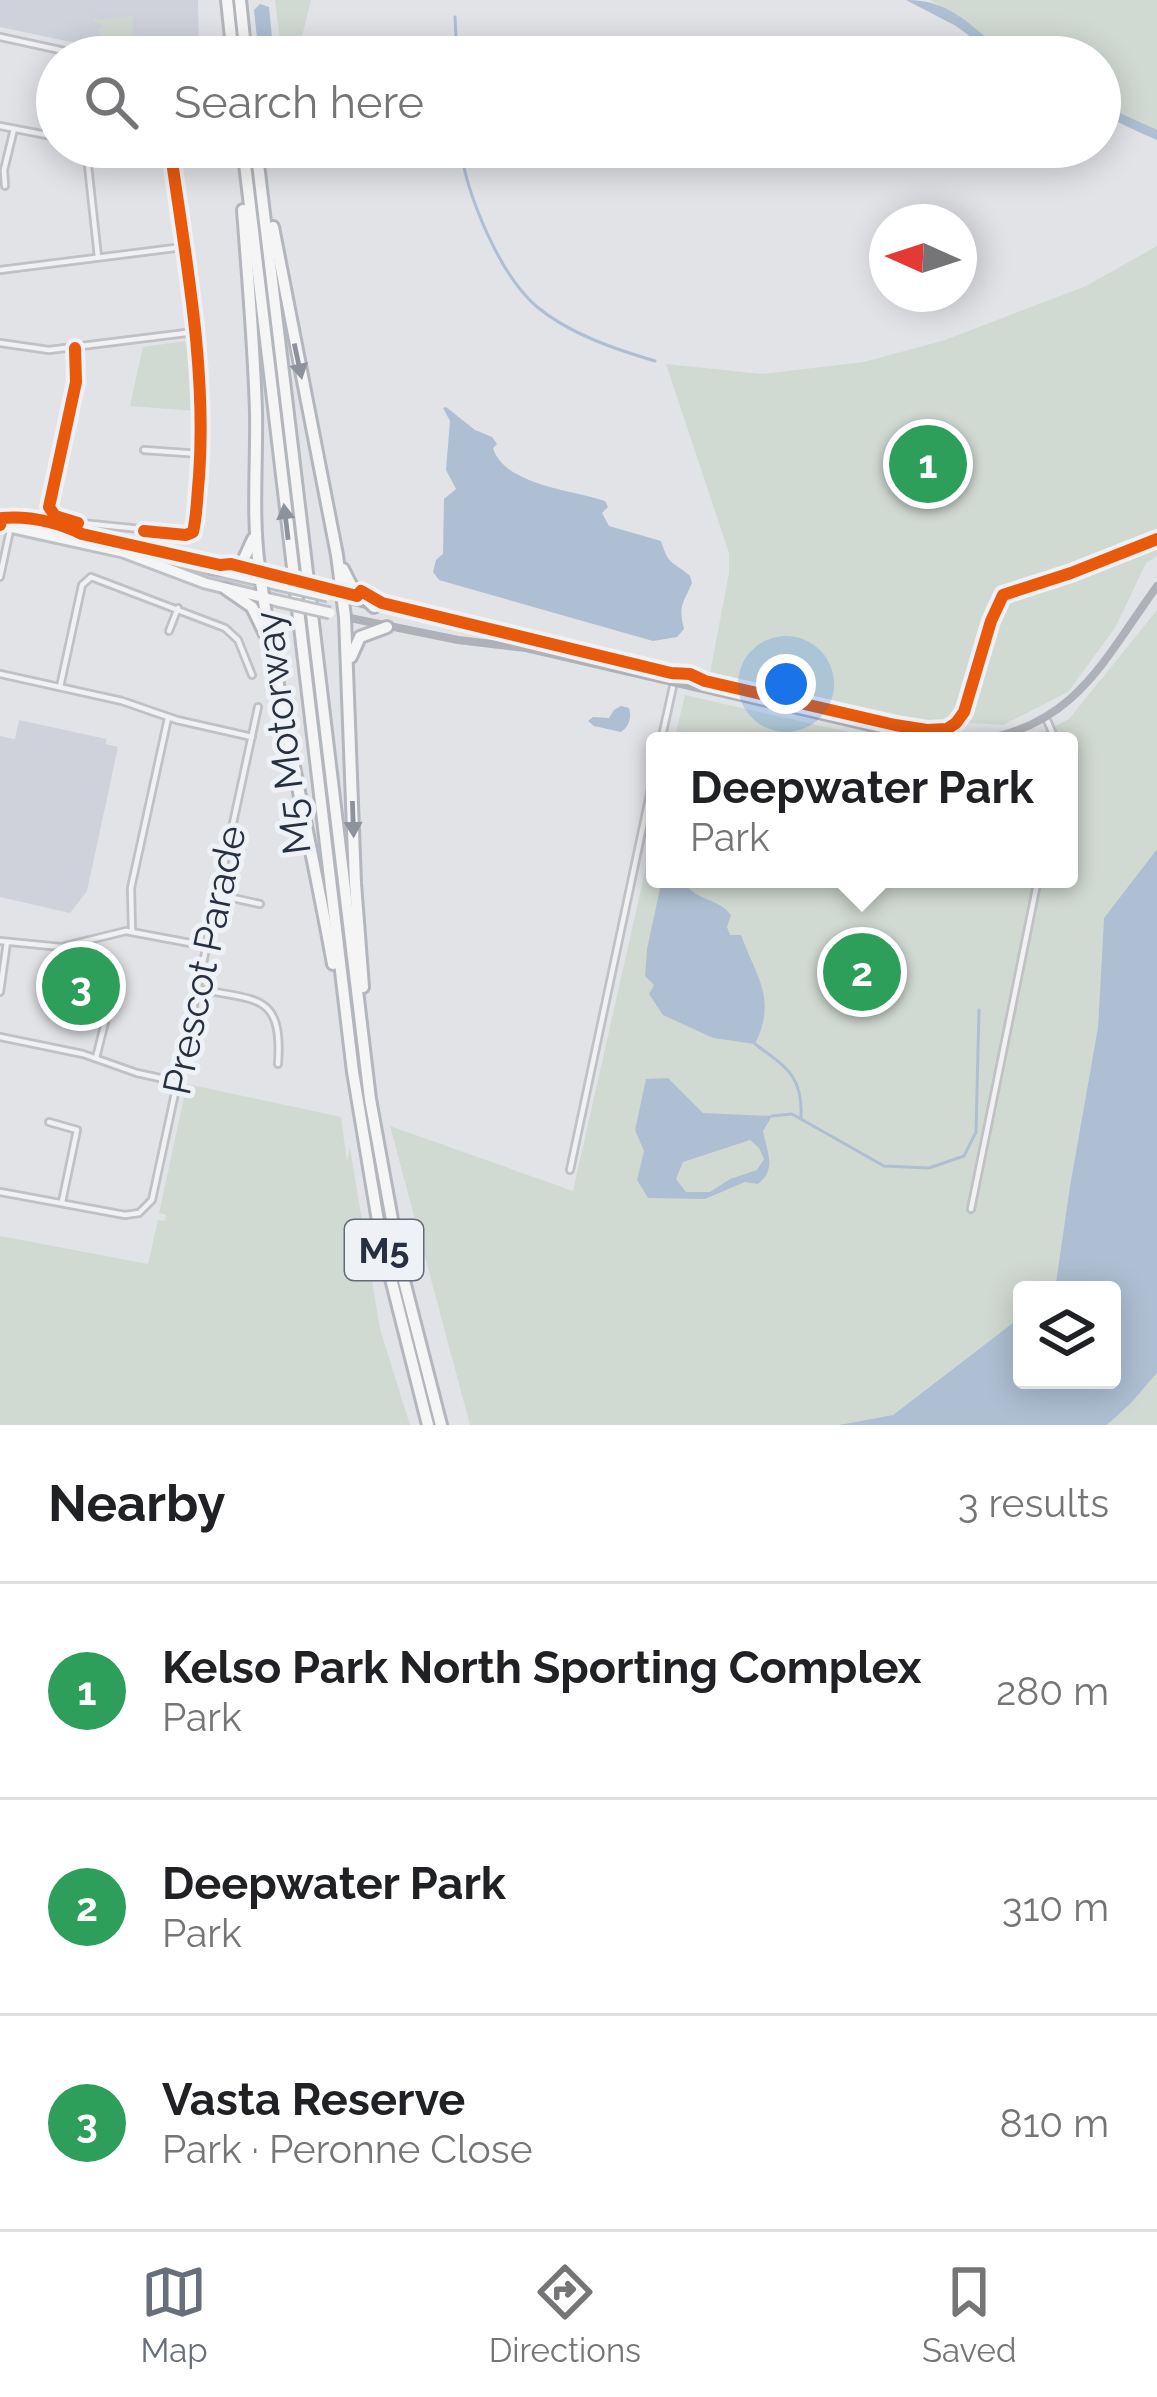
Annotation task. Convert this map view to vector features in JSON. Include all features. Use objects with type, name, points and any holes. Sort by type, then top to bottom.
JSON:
[{"type":"highway","points":[[227,0],[230,36]]},
{"type":"highway","points":[[240,0],[244,36]]},
{"type":"highway","points":[[242,168],[255,396],[255,524],[263,598],[353,1072]]},
{"type":"highway","name":"M5 Motorway","points":[[244,168],[353,1072],[381,1239],[428,1425]]},
{"type":"highway","name":"M5 Motorway","points":[[259,168],[370,1099],[401,1269],[441,1425]]},
{"type":"highway","points":[[261,168],[345,617],[370,1099]]},
{"type":"highway","points":[[212,568],[226,569],[242,562],[249,554],[255,524]]},
{"type":"highway","points":[[337,555],[351,585],[374,607]]},
{"type":"highway","points":[[226,589],[252,607],[270,648]]},
{"type":"highway","points":[[349,664],[361,637],[387,627]]},
{"type":"main road","points":[[5,525],[123,552],[178,574],[263,598],[387,627],[526,648],[888,732]]},
{"type":"main road","points":[[123,552],[212,568],[504,638],[526,648]]},
{"type":"main road","points":[[1013,732],[1046,718],[1091,680],[1157,586]]},
{"type":"street","points":[[0,37],[36,45]]},
{"type":"street","points":[[0,126],[36,133]]},
{"type":"street","points":[[5,186],[14,129]]},
{"type":"street","points":[[88,168],[98,257]]},
{"type":"street","points":[[75,348],[76,382],[50,503],[52,514],[81,523],[191,534],[201,387],[173,168]]},
{"type":"street","points":[[0,271],[184,248]]},
{"type":"street","points":[[0,343],[49,350],[194,332]]},
{"type":"street","points":[[144,450],[200,454]]},
{"type":"street","points":[[0,577],[5,525]]},
{"type":"street","points":[[59,688],[85,579],[96,578],[230,632],[241,645],[252,675]]},
{"type":"street","points":[[169,631],[178,608]]},
{"type":"street","points":[[0,674],[251,737]]},
{"type":"street","points":[[663,732],[674,682]]},
{"type":"street","name":"Prescot Parade","points":[[62,1202],[125,1215],[145,1210],[154,1193],[258,707]]},
{"type":"street","points":[[132,931],[131,888],[167,718]]},
{"type":"street","points":[[1046,718],[1052,732]]},
{"type":"street","points":[[570,1170],[646,812]]},
{"type":"street","points":[[971,1209],[1036,888]]},
{"type":"street","points":[[218,895],[260,904]]},
{"type":"street","points":[[0,992],[4,942],[69,946],[132,931],[207,946]]},
{"type":"street","points":[[198,988],[269,1007],[276,1024],[278,1064]]},
{"type":"street","points":[[96,1058],[107,1014]]},
{"type":"street","points":[[0,1036],[178,1082]]},
{"type":"street","points":[[0,1192],[62,1202],[80,1130],[49,1122]]},
{"type":"shaded area","points":[[0,0],[198,0],[199,36],[42,36],[0,27]]},
{"type":"shaded area","points":[[275,0],[311,0],[302,36],[279,36]]},
{"type":"shaded area","points":[[930,0],[1157,0],[1157,130],[1121,114],[1121,36],[983,36]]},
{"type":"shaded area","points":[[133,16],[132,36],[105,36],[98,33],[105,27],[92,20]]},
{"type":"shaded area","points":[[1157,246],[1157,556],[1146,563],[1115,628],[1068,692],[1003,725],[899,715],[710,673],[729,553],[666,364],[762,374],[864,362],[945,340],[1086,286]]},
{"type":"shaded area","points":[[185,341],[195,411],[130,406],[143,347]]},
{"type":"shaded area","points":[[1157,610],[1157,849],[1104,918],[1098,1027],[1058,1281],[1013,1281],[1013,1323],[893,1415],[839,1425],[470,1425],[390,1126],[573,1191],[646,867],[646,888],[1078,888],[1078,732],[1044,732],[1069,719]]},
{"type":"shaded area","points":[[685,695],[848,732],[676,732]]},
{"type":"shaded area","points":[[19,720],[106,739],[106,744],[118,747],[87,891],[70,913],[0,897],[0,736],[15,739]]},
{"type":"shaded area","points":[[92,943],[110,970],[100,1019],[51,1005],[62,951]]},
{"type":"shaded area","points":[[187,1084],[341,1117],[380,1329],[410,1425],[0,1425],[0,1236],[148,1264],[158,1220],[165,1221],[166,1215],[159,1213]]},
{"type":"shaded area","points":[[1157,1373],[1157,1425],[1107,1425],[1131,1403]]},
{"type":"water","points":[[906,0],[945,8],[984,36],[970,36]]},
{"type":"water","points":[[260,4],[269,7],[272,36],[257,36],[254,10]]},
{"type":"water","points":[[1121,114],[1157,130],[1157,140],[1121,123]]},
{"type":"water","points":[[446,407],[492,437],[497,444],[493,448],[511,470],[541,484],[605,501],[608,507],[602,513],[609,526],[661,541],[669,559],[692,583],[682,609],[684,629],[677,637],[653,641],[439,580],[433,572],[443,554],[444,499],[456,489],[446,470],[450,421]]},
{"type":"water","points":[[621,706],[629,708],[630,715],[621,732],[588,721],[609,718]]},
{"type":"water","points":[[1157,849],[1157,1373],[1107,1425],[839,1425],[893,1415],[1013,1323],[1013,1389],[1121,1389],[1121,1281],[1056,1281],[1098,1027],[1104,918]]},
{"type":"water","points":[[660,888],[689,888],[720,905],[731,915],[730,935],[741,935],[762,989],[764,1014],[755,1044],[713,1038],[663,1015],[649,994],[654,985],[645,976]]},
{"type":"water","points":[[668,1078],[703,1113],[772,1116],[763,1131],[769,1160],[764,1178],[758,1184],[745,1182],[705,1199],[648,1198],[637,1180],[644,1151],[635,1130],[646,1079]],"holes":[[[750,1140],[764,1159],[757,1170],[710,1192],[686,1192],[676,1179],[683,1162]]]},
{"type":"waterway","points":[[455,17],[456,36]]},
{"type":"waterway","points":[[465,168],[487,232],[522,292],[578,333],[655,361]]},
{"type":"waterway","points":[[772,1116],[792,1114],[884,1166],[929,1168],[964,1156],[976,1132],[979,1010]]},
{"type":"waterway","points":[[755,1044],[796,1082],[801,1118]]},
{"type":"cycle path","points":[[144,531],[193,532],[199,477],[197,353],[173,168]]},
{"type":"cycle path","points":[[75,348],[76,382],[49,507],[55,516],[78,523]]},
{"type":"cycle path","points":[[0,525],[2,518],[43,521],[357,596],[361,591],[382,603],[927,730],[947,729],[964,712],[1003,595],[1157,539]]},
{"type":"place","name":"Kelso Park North Sporting Complex","points":[[928,464]]},
{"type":"place","name":"Deepwater Park","points":[[862,972]]},
{"type":"place","name":"Vasta Reserve","points":[[81,986]]}]
